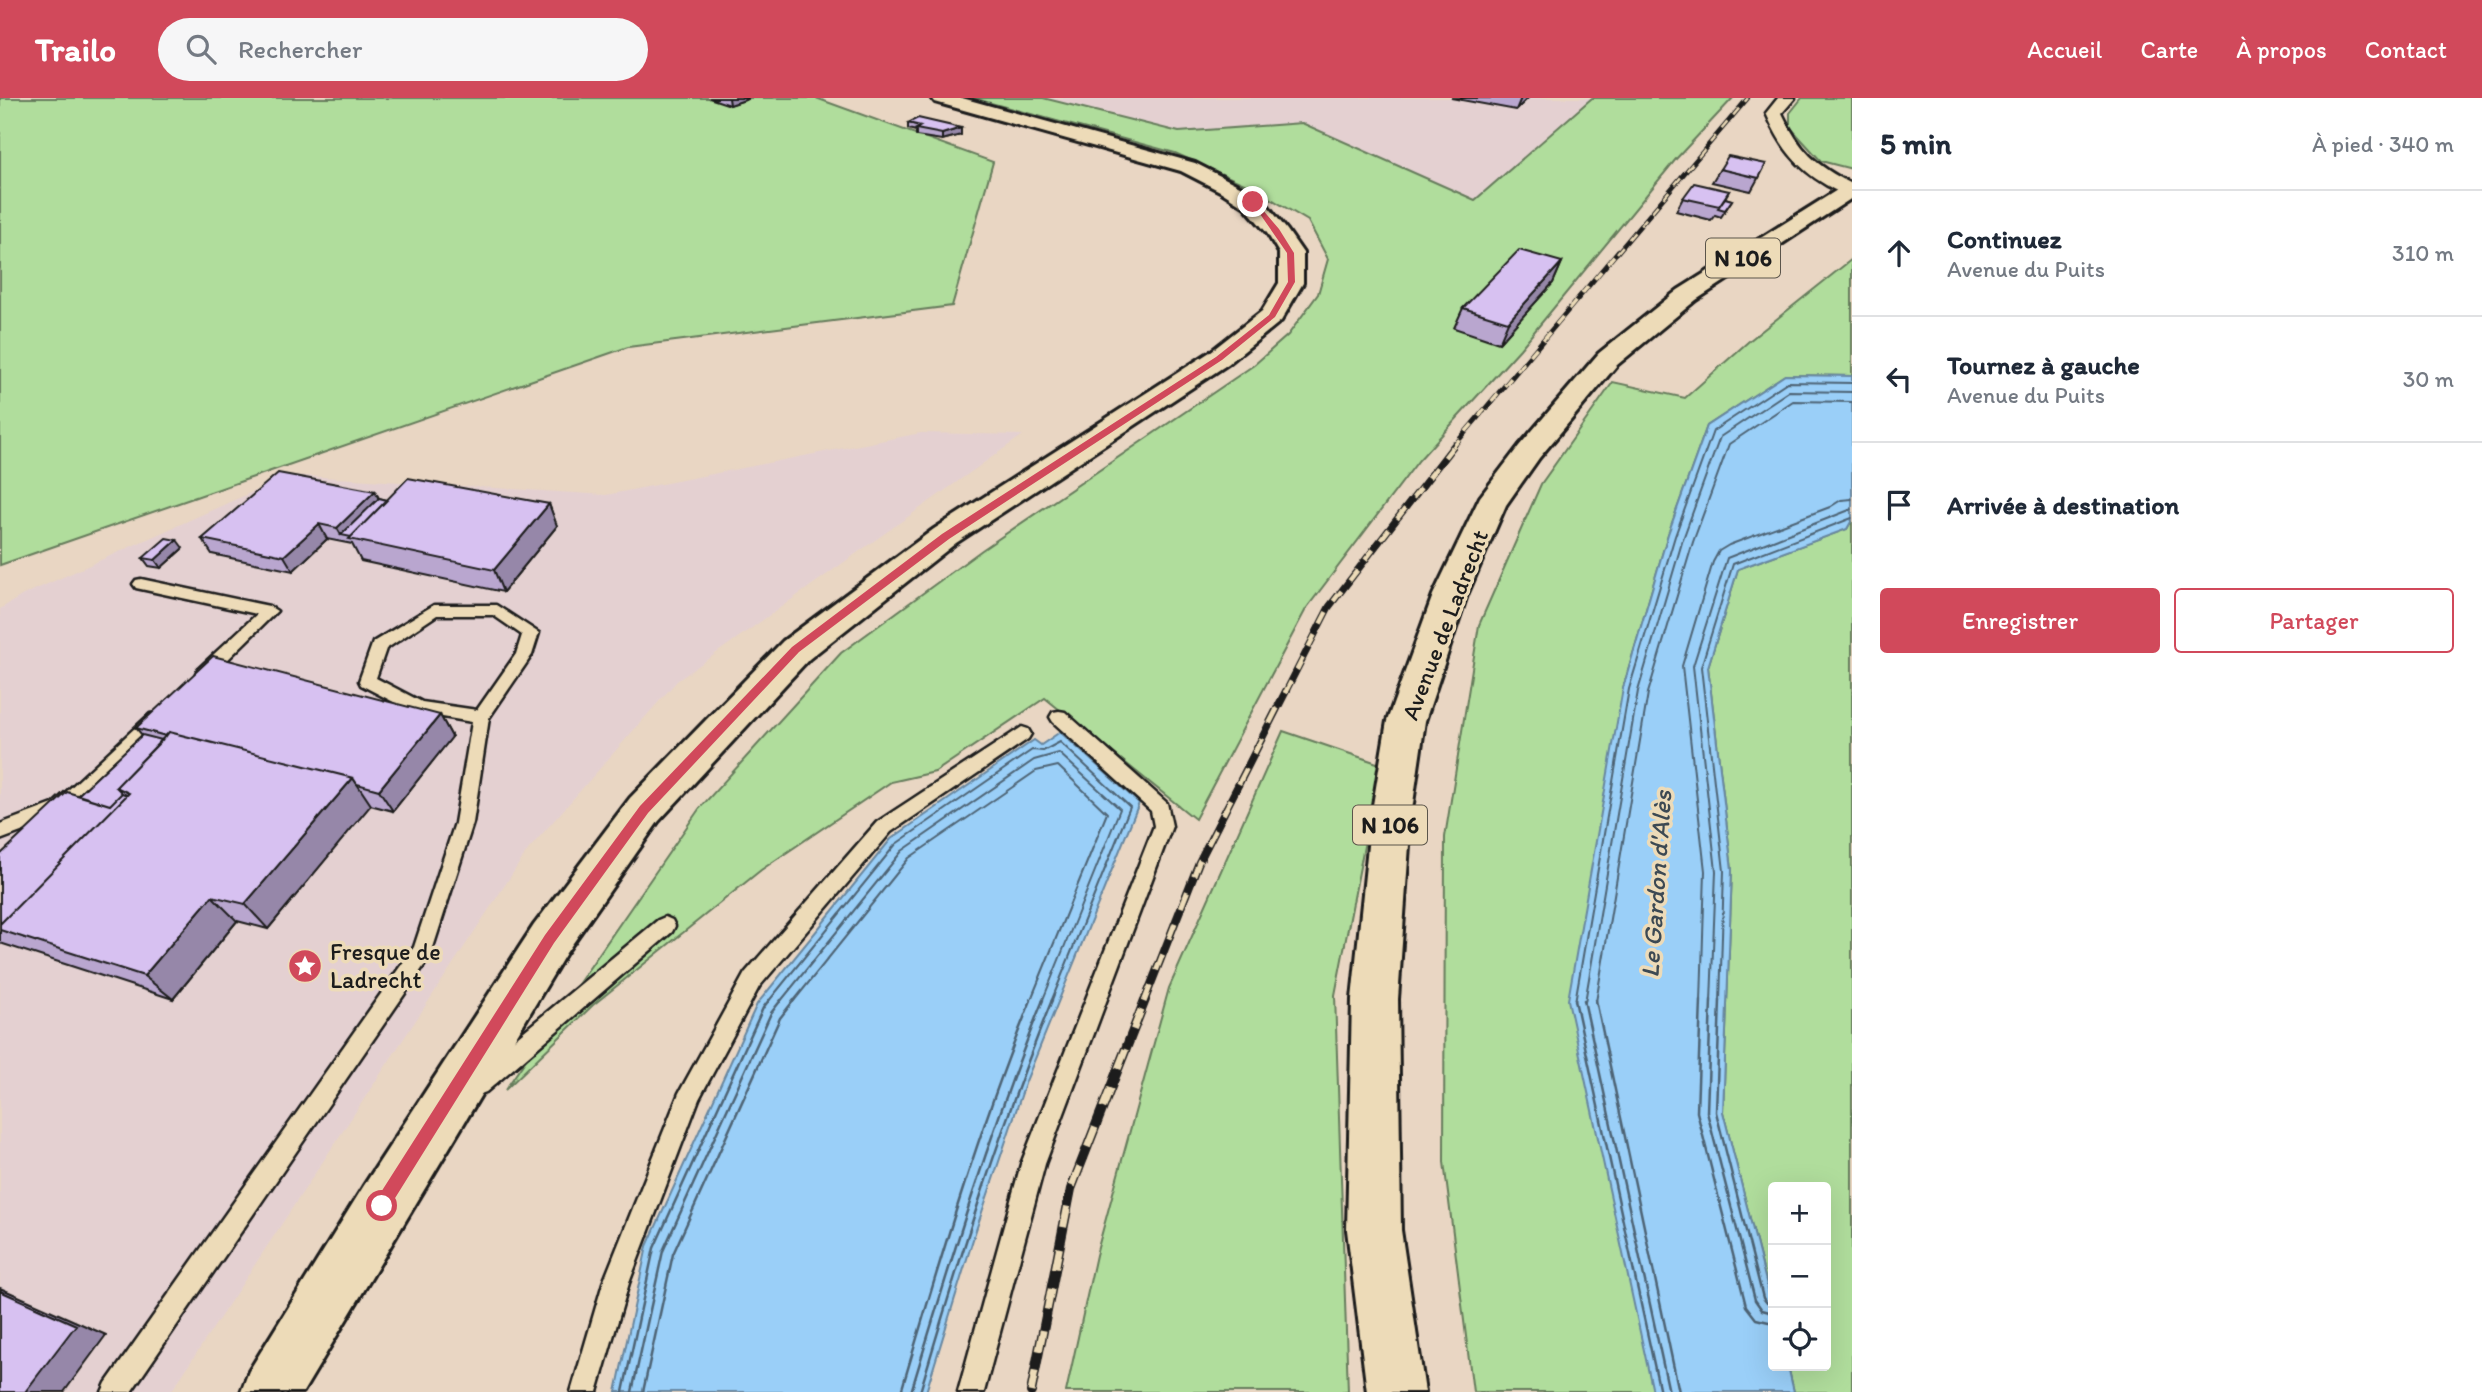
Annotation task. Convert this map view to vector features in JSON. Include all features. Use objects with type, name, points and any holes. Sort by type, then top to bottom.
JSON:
[{"type":"main road","points":[[270,1392],[550,939],[644,810],[796,650],[945,536],[1219,358],[1272,316],[1291,282],[1290,253],[1276,230],[1253,202],[1227,187],[1188,167],[941,98]]},
{"type":"main road","name":"Avenue de Ladrecht","points":[[1396,1392],[1374,1230],[1375,999],[1391,817],[1406,721],[1450,595],[1492,504],[1529,452],[1608,359],[1687,295],[1851,190]]},
{"type":"street","points":[[1787,98],[1774,113],[1789,148],[1812,170],[1851,190]]},
{"type":"lane","points":[[141,584],[270,611],[192,685]]},
{"type":"lane","points":[[115,1392],[423,951],[464,823],[481,717],[524,655],[531,632],[496,610],[434,610],[379,646],[367,681],[419,708],[481,717]]},
{"type":"lane","points":[[29,837],[172,703]]},
{"type":"lane","points":[[971,1392],[1033,1164],[1163,826],[1160,808],[1059,717]]},
{"type":"lane","points":[[584,1392],[616,1283],[690,1093],[752,980],[884,827],[1023,734]]},
{"type":"lane","points":[[0,832],[58,810]]},
{"type":"lane","points":[[436,1121],[665,926]]},
{"type":"shaded area","points":[[1043,98],[1592,98],[1475,200],[1302,123],[1179,132]]},
{"type":"shaded area","points":[[921,433],[1023,435],[677,681],[528,850],[171,1392],[0,1392],[0,609],[23,595],[290,475],[606,495]]},
{"type":"green space","points":[[0,98],[816,98],[993,162],[952,306],[628,347],[0,565]]},
{"type":"green space","points":[[972,98],[1043,98],[1179,132],[1302,123],[1475,200],[1592,98],[1733,98],[1676,159],[1520,349],[1419,460],[1306,609],[1195,819],[1045,698],[935,772],[891,782],[761,870],[593,1005],[505,1090],[699,809],[841,653],[982,550],[1254,365],[1288,335],[1318,294],[1328,259],[1308,221],[1253,188],[1175,153]]},
{"type":"green space","points":[[1802,98],[1852,98],[1852,169],[1821,161],[1790,127],[1790,113]]},
{"type":"green space","points":[[1852,259],[1852,376],[1785,375],[1707,426],[1668,534],[1623,688],[1662,1392],[1473,1392],[1444,1162],[1445,837],[1479,625],[1541,484],[1613,382],[1685,398],[1749,341]]},
{"type":"green space","points":[[1852,520],[1852,1392],[1794,1392],[1789,1371],[1831,1371],[1831,1182],[1768,1182],[1768,1289],[1723,1112],[1732,870],[1708,667],[1738,569],[1847,529]]},
{"type":"green space","points":[[1283,731],[1380,764],[1335,995],[1348,1392],[1066,1392],[1096,1255],[1169,988]]},
{"type":"water","name":"Le Gardon d'Alès","points":[[1785,375],[1852,376],[1852,520],[1847,529],[1738,569],[1708,667],[1732,870],[1723,1112],[1768,1289],[1768,1371],[1789,1371],[1794,1392],[1653,1392],[1568,1000],[1623,688],[1668,534],[1707,426]]},
{"type":"water","points":[[1060,732],[1139,803],[1026,1081],[926,1392],[616,1392],[647,1246],[757,1004],[891,839],[1034,740],[1041,745]]},
{"type":"building","points":[[918,118],[961,128],[942,134],[916,129],[921,126],[908,123]]},
{"type":"building","points":[[1728,156],[1766,164],[1759,178],[1720,169]]},
{"type":"building","points":[[1694,183],[1729,191],[1719,206],[1683,198]]},
{"type":"building","points":[[1725,198],[1732,200],[1725,210],[1718,208]]},
{"type":"building","points":[[1519,250],[1562,262],[1508,322],[1463,308]]},
{"type":"building","points":[[278,473],[375,491],[337,528],[319,524],[284,556],[202,539]]},
{"type":"building","points":[[408,478],[549,504],[494,570],[349,539]]},
{"type":"building","points":[[379,498],[387,500],[351,537],[341,535]]},
{"type":"building","points":[[166,538],[177,540],[155,560],[143,558]]},
{"type":"building","points":[[213,656],[440,715],[379,790],[357,784],[353,778],[169,732],[166,736],[136,728]]},
{"type":"building","points":[[169,732],[353,778],[245,904],[212,896],[144,976],[0,930],[0,924],[129,793],[116,787]]},
{"type":"building","points":[[142,735],[162,740],[116,787],[122,793],[110,805],[78,795]]},
{"type":"building","points":[[67,792],[110,805],[122,793],[127,795],[0,924],[0,855]]},
{"type":"building","points":[[0,1291],[76,1325],[25,1392],[0,1392]]},
{"type":"railway","points":[[1617,253],[1748,98]]},
{"type":"railway","points":[[1453,447],[1618,251]]},
{"type":"railway","points":[[1285,693],[1329,607],[1454,445]]},
{"type":"railway","points":[[1144,1002],[1199,862],[1286,691]]},
{"type":"railway","points":[[1031,1392],[1071,1189],[1145,1000]]},
{"type":"place","name":"Fresque de Ladrecht","points":[[305,966]]},
{"type":"route","points":[[382,1206],[550,939],[644,810],[796,650],[945,536],[1219,358],[1272,316],[1291,282],[1290,253],[1276,230],[1253,202]]}]
